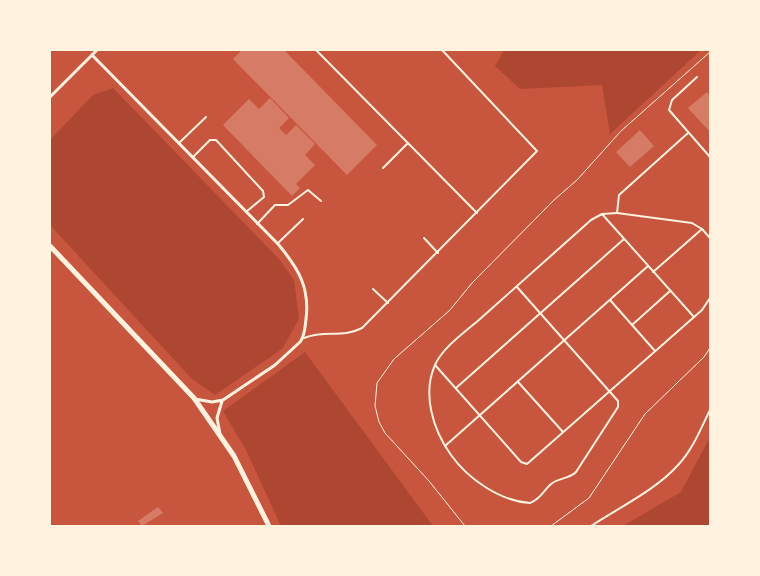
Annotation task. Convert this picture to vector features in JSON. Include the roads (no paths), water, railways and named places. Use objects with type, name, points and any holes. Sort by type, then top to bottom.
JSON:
[{"type":"main road","points":[[50,246],[194,398],[220,434],[240,468],[269,526]]},
{"type":"street","points":[[50,97],[98,50]]},
{"type":"street","points":[[92,55],[278,244],[296,266],[306,287],[304,338],[274,365],[223,400],[212,402],[194,398]]},
{"type":"street","points":[[220,434],[217,418],[223,400]]},
{"type":"lane","points":[[316,50],[477,213]]},
{"type":"lane","points":[[304,338],[328,333],[349,335],[362,328],[537,151],[442,50]]},
{"type":"lane","points":[[697,77],[669,104],[670,110],[710,157]]},
{"type":"lane","points":[[178,143],[206,117]]},
{"type":"lane","points":[[617,213],[619,195],[688,133]]},
{"type":"lane","points":[[192,157],[210,140],[216,140],[264,191],[264,197],[246,212]]},
{"type":"lane","points":[[383,168],[408,143]]},
{"type":"lane","points":[[257,224],[276,206],[288,205],[308,190],[320,202]]},
{"type":"lane","points":[[517,286],[618,401],[618,407],[576,472],[566,479],[553,482],[542,496],[530,503],[511,498],[486,487],[465,471],[445,446],[435,425],[429,398],[429,384],[435,365],[448,348],[517,286],[591,220],[602,214],[617,213],[674,219],[692,223],[702,229],[710,238]]},
{"type":"lane","points":[[602,214],[694,317]]},
{"type":"lane","points":[[278,244],[303,218]]},
{"type":"lane","points":[[653,272],[702,229]]},
{"type":"lane","points":[[424,238],[438,253]]},
{"type":"lane","points":[[456,388],[624,239]]},
{"type":"lane","points":[[445,446],[648,266]]},
{"type":"lane","points":[[373,289],[388,303]]},
{"type":"lane","points":[[632,324],[670,291]]},
{"type":"lane","points":[[435,365],[479,416],[525,464],[530,462],[564,433],[702,310],[710,298]]},
{"type":"lane","points":[[610,300],[655,351]]},
{"type":"lane","points":[[518,382],[564,433]]},
{"type":"lane","points":[[591,526],[656,484],[680,464],[698,436],[710,410]]}]
